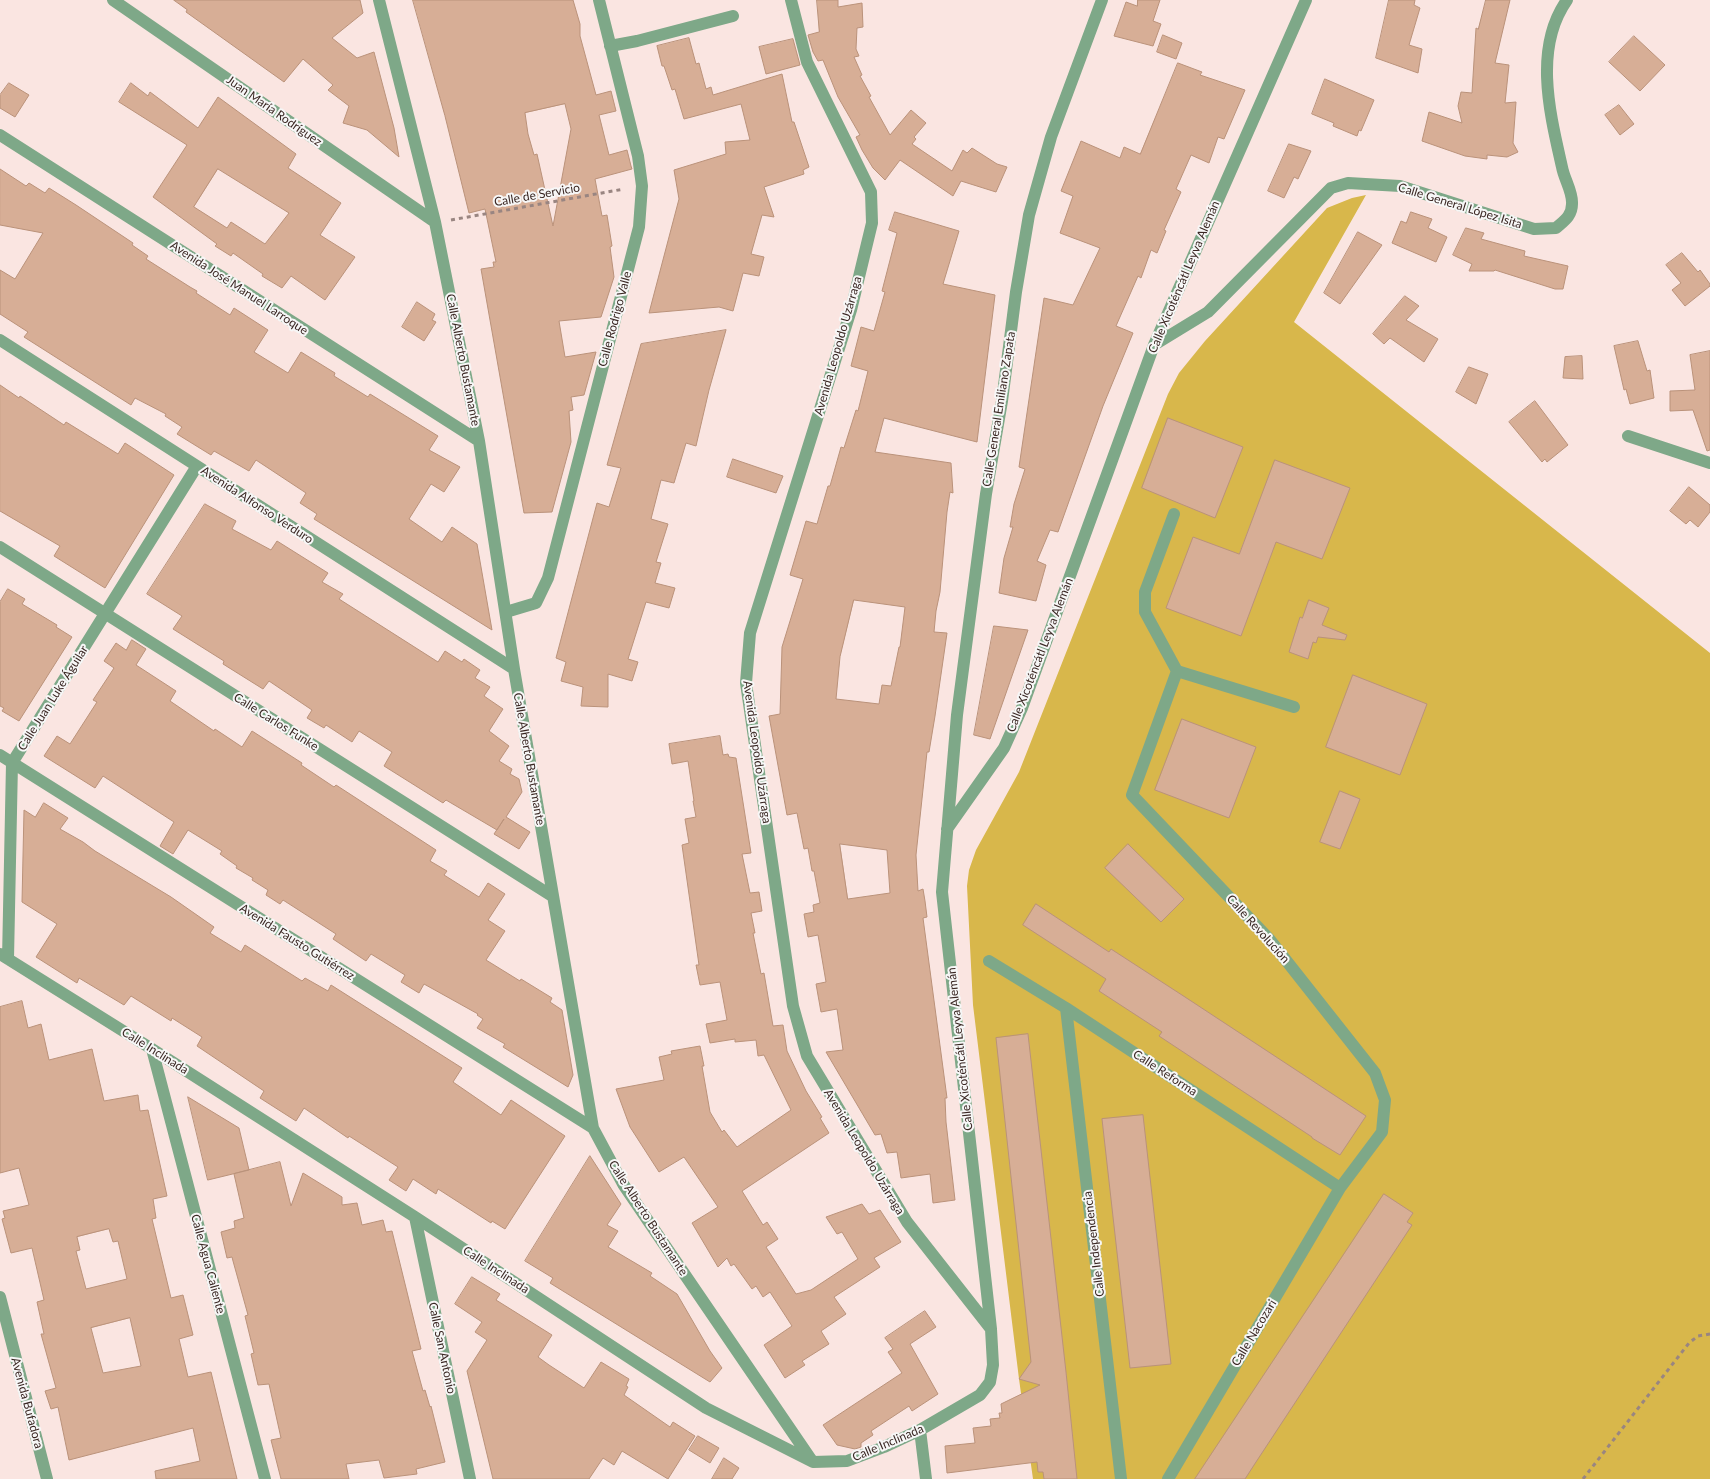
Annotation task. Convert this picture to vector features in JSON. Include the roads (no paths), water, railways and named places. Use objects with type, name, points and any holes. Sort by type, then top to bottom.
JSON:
[{"type":"street","name":"Juan María Rodríguez","points":[[113,0],[435,222]]},
{"type":"street","name":"Calle Alberto Bustamante","points":[[379,0],[435,222],[479,440],[514,669],[593,1128],[623,1184],[813,1462]]},
{"type":"street","name":"Calle Rodrigo Valle","points":[[506,612],[536,603],[548,578],[639,227],[642,186],[638,156],[598,0]]},
{"type":"street","name":"Avenida Leopoldo Uzárraga","points":[[791,0],[807,62],[871,192],[872,223],[851,310],[750,633],[746,683],[793,1006],[807,1056],[906,1222],[991,1329]]},
{"type":"street","name":"Calle General Emiliano Zapata","points":[[947,829],[956,715],[984,504],[1002,401],[1016,292],[1029,216],[1051,137],[1102,0]]},
{"type":"street","name":"Calle Xicoténcátl Leyva Alemán","points":[[993,1365],[991,1329],[942,892],[947,829],[1004,748],[1022,708],[1154,345],[1306,0]]},
{"type":"street","name":"Calle General López Isita","points":[[1154,345],[1208,312],[1331,188],[1348,183],[1400,186],[1534,229],[1556,228],[1570,216],[1573,203],[1562,170],[1546,83],[1549,44],[1560,11],[1567,0]]},
{"type":"street","points":[[610,46],[637,41],[733,16]]},
{"type":"street","name":"Avenida José Manuel Larroque","points":[[0,135],[479,440]]},
{"type":"street","name":"Avenida Alfonso Verduro","points":[[0,340],[514,669]]},
{"type":"street","points":[[1628,436],[1710,463]]},
{"type":"street","name":"Calle Juan Luke Águilar","points":[[4,957],[12,763],[197,466]]},
{"type":"street","points":[[1174,514],[1145,592],[1145,612],[1177,671],[1294,707]]},
{"type":"street","name":"Calle Carlos Funke","points":[[0,547],[552,896]]},
{"type":"street","name":"Calle Revolución","points":[[1177,671],[1132,795],[1270,940],[1375,1073],[1385,1100],[1382,1132],[1340,1188]]},
{"type":"street","name":"Avenida Fausto Gutiérrez","points":[[0,756],[593,1128]]},
{"type":"street","name":"Calle Inclinada","points":[[4,957],[152,1049],[706,1408],[813,1462],[847,1461],[884,1447],[920,1430],[980,1396],[990,1382],[993,1365]]},
{"type":"street","name":"Calle Reforma","points":[[989,961],[1066,1008],[1340,1188]]},
{"type":"street","name":"Calle Independencia","points":[[1066,1008],[1121,1479]]},
{"type":"street","name":"Calle Agua Caliente","points":[[152,1049],[265,1479]]},
{"type":"street","name":"Calle Nacozari","points":[[1168,1479],[1340,1188]]},
{"type":"street","name":"Calle San Antonio","points":[[415,1218],[470,1479]]},
{"type":"street","name":"Avenida Bufadora","points":[[0,1297],[2,1311],[47,1479]]},
{"type":"street","points":[[920,1430],[926,1479]]}]
